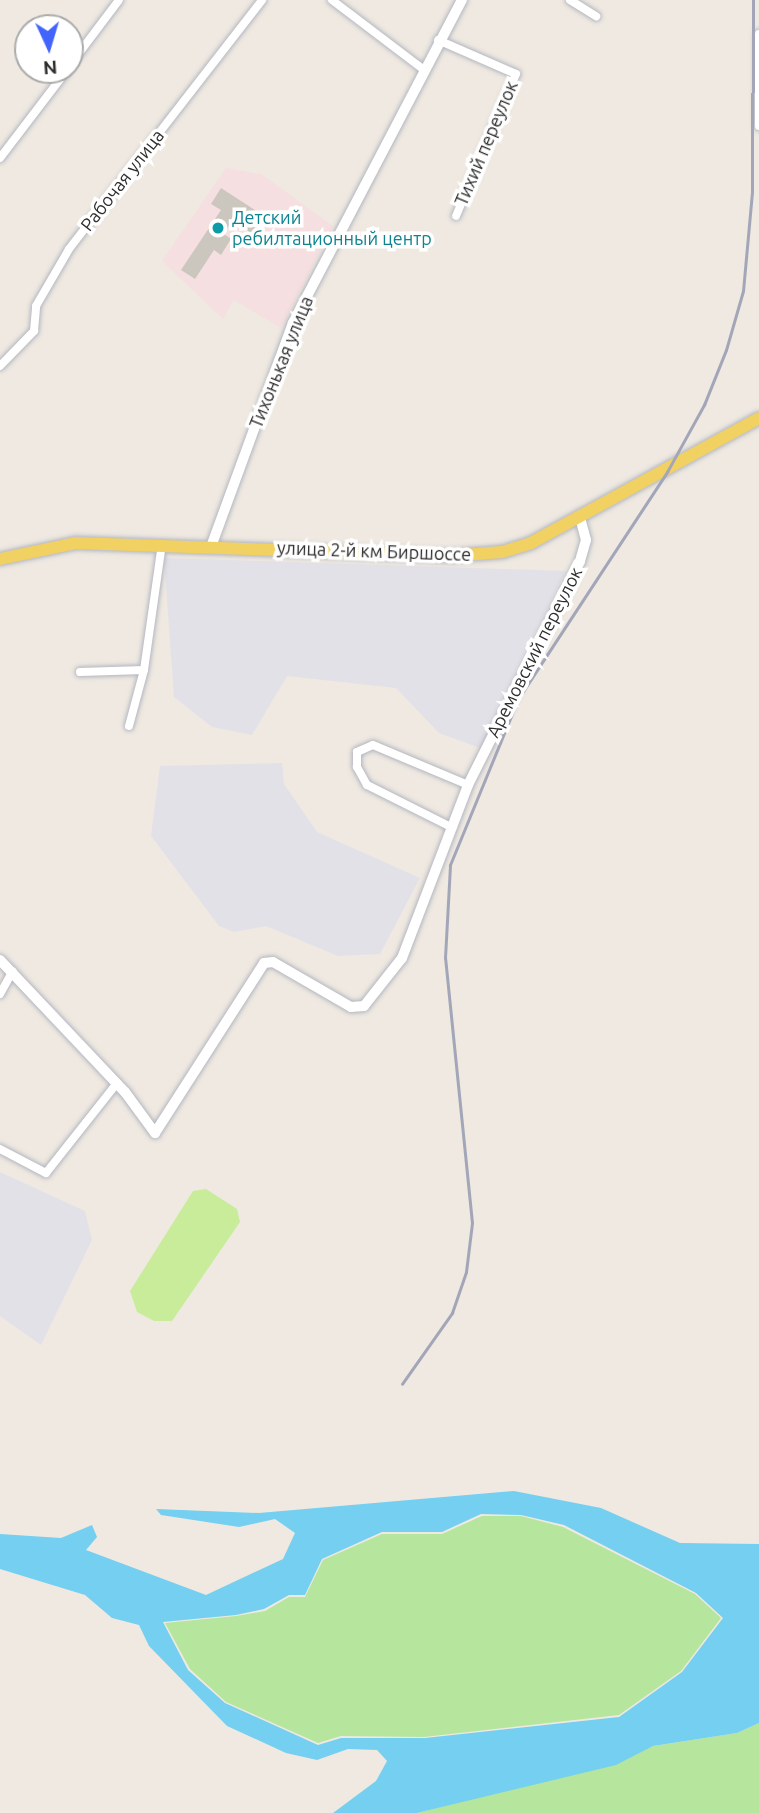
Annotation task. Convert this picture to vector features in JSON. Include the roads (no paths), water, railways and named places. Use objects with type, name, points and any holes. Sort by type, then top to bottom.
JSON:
[{"type":"main road","name":"улица 2-й км Биршоссе","points":[[0,559],[76,543],[212,544],[479,556],[531,543],[759,418]]},
{"type":"street","points":[[84,46],[119,0]]},
{"type":"street","name":"Рабочая улица","points":[[0,366],[28,341],[41,295],[69,249],[262,0]]},
{"type":"street","points":[[332,0],[423,69]]},
{"type":"street","name":"Тихонькая улица","points":[[212,544],[293,323],[438,40],[462,0]]},
{"type":"street","points":[[570,0],[596,16]]},
{"type":"street","points":[[758,123],[759,34]]},
{"type":"street","name":"Тихий переулок","points":[[438,40],[516,74],[456,216]]},
{"type":"street","points":[[0,158],[56,84]]},
{"type":"street","name":"Аремовский переулок","points":[[0,960],[117,1083],[155,1133],[264,963],[273,962],[351,1007],[363,1006],[402,958],[468,785],[580,561],[586,540],[580,517]]},
{"type":"street","points":[[129,726],[144,670],[162,544]]},
{"type":"street","points":[[80,672],[144,670]]},
{"type":"street","points":[[451,827],[367,785],[357,767],[357,752],[373,745],[468,785]]},
{"type":"street","points":[[0,994],[13,971]]},
{"type":"street","points":[[0,1149],[46,1173],[117,1083]]},
{"type":"water","points":[[514,1491],[601,1508],[680,1543],[759,1544],[759,1723],[737,1733],[653,1746],[616,1765],[417,1813],[333,1813],[376,1781],[387,1761],[377,1750],[348,1749],[317,1760],[286,1753],[227,1726],[149,1646],[139,1625],[112,1618],[85,1595],[0,1569],[0,1534],[61,1538],[92,1525],[97,1537],[86,1550],[206,1595],[283,1559],[295,1533],[275,1519],[239,1527],[161,1515],[156,1509],[259,1513]],"holes":[[[481,1514],[521,1515],[564,1525],[696,1593],[723,1618],[682,1672],[619,1717],[425,1738],[341,1738],[318,1745],[225,1703],[188,1670],[163,1622],[236,1615],[264,1609],[289,1595],[305,1595],[322,1559],[382,1532],[442,1532]]]},
{"type":"railway","points":[[402,1384],[452,1313],[466,1272],[472,1223],[445,958],[450,865],[518,699],[667,472],[704,405],[726,350],[743,291],[752,192],[753,0]]},
{"type":"place","name":"Детский ребилтационный центр","points":[[218,228]]}]
